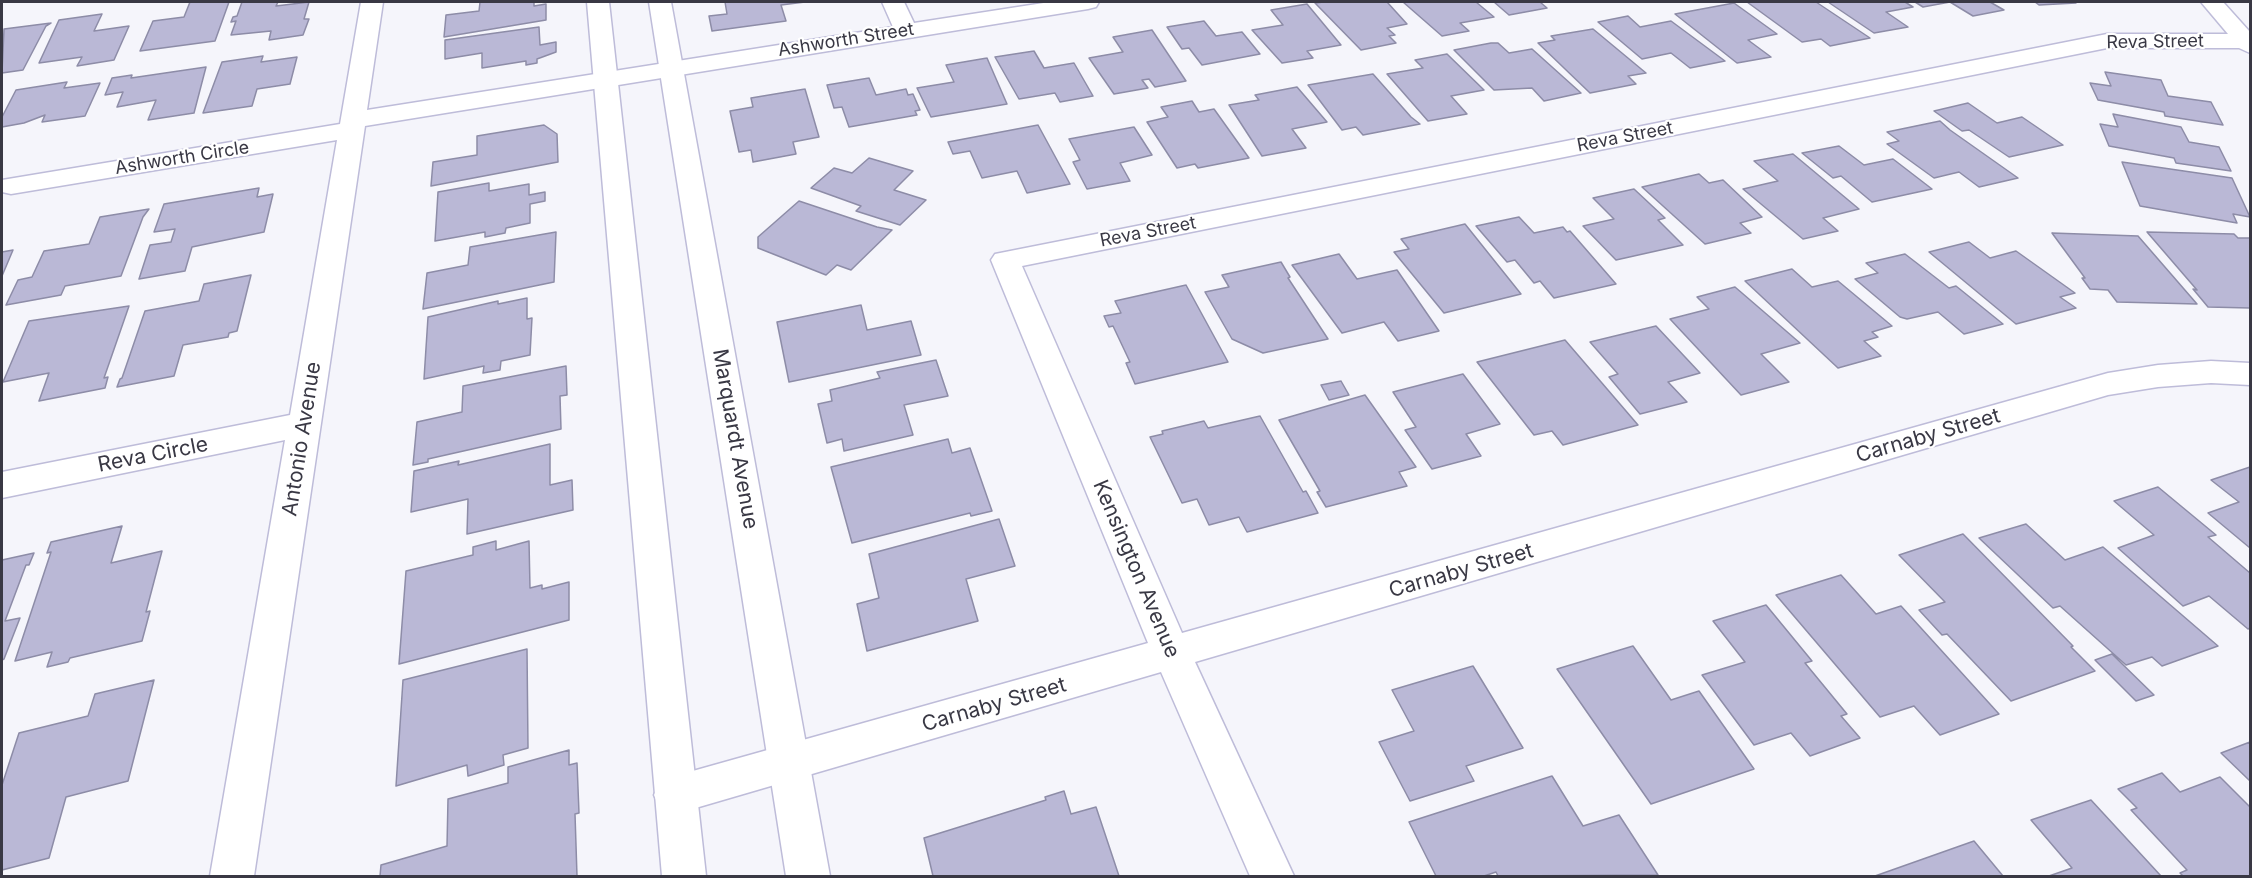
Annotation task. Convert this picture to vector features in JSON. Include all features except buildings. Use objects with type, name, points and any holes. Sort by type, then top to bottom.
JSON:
[{"type":"street","name":"Antonio Avenue","points":[[232,876],[372,2]]},
{"type":"street","points":[[598,2],[684,876]]},
{"type":"street","name":"Marquardt Avenue","points":[[660,2],[808,876]]},
{"type":"street","points":[[892,2],[906,31]]},
{"type":"street","name":"Ashworth Street","points":[[605,80],[1088,2]]},
{"type":"street","points":[[2212,2],[2249,44]]},
{"type":"street","name":"Reva Street","points":[[1005,260],[2107,41],[2249,44]]},
{"type":"street","name":"Ashworth Circle","points":[[11,186],[605,80]]},
{"type":"street","name":"Kensington Avenue","points":[[1005,260],[1172,654],[1272,876]]},
{"type":"street","name":"Carnaby Street","points":[[675,795],[2108,384],[2158,376],[2211,372],[2250,374]]},
{"type":"street","name":"Reva Circle","points":[[2,485],[305,424]]}]
